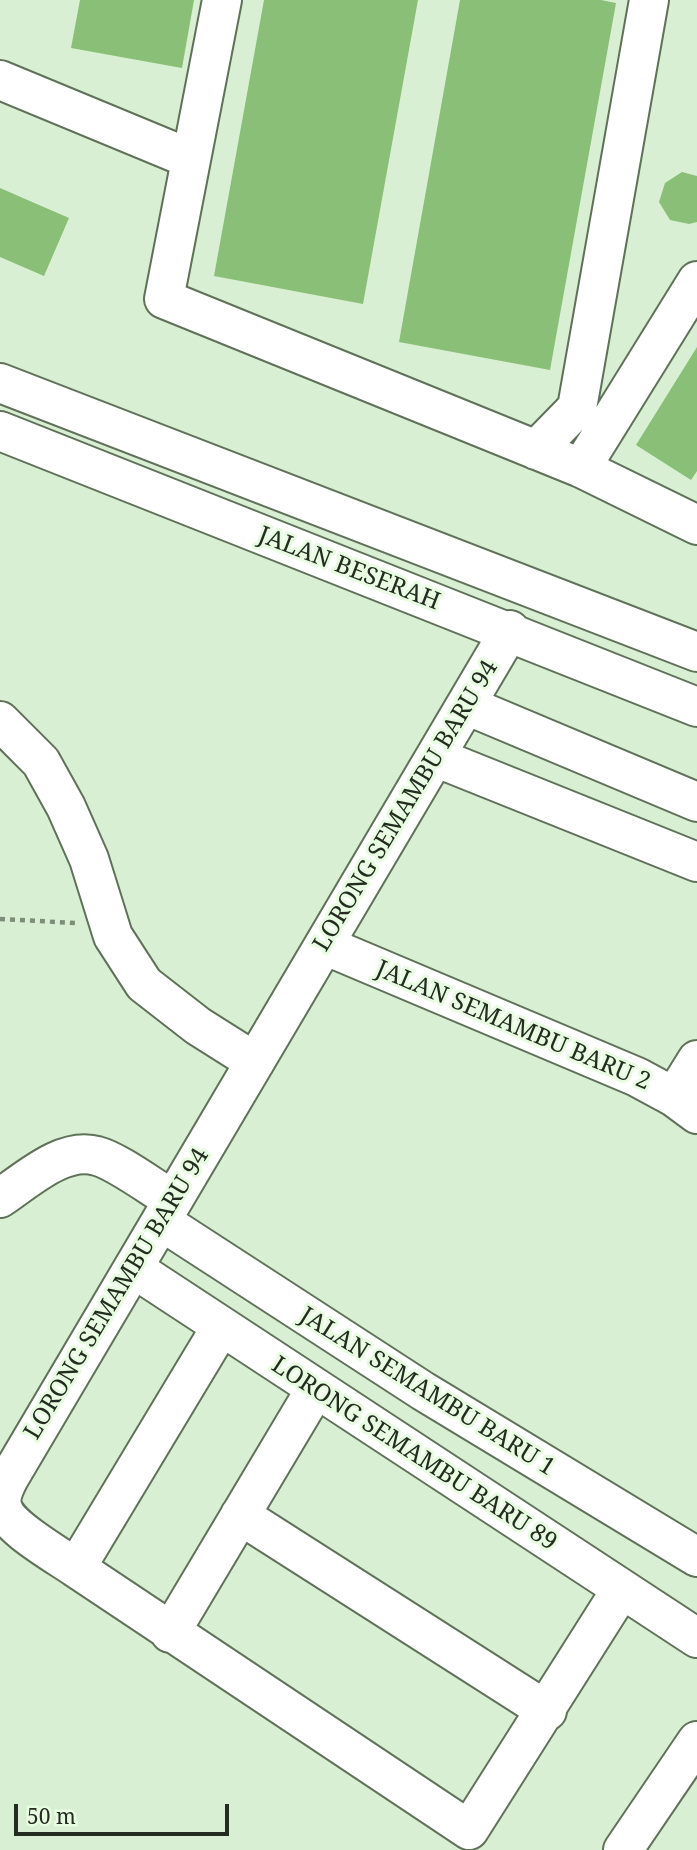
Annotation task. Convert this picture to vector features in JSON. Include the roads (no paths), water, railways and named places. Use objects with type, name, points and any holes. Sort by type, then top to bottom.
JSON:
[{"type":"main road","points":[[222,0],[164,299],[581,468],[697,524]]},
{"type":"main road","points":[[536,450],[577,408],[649,0]]},
{"type":"main road","points":[[0,80],[191,159]]},
{"type":"main road","points":[[581,468],[697,281]]},
{"type":"main road","name":"JALAN BESERAH","points":[[0,383],[697,652]]},
{"type":"main road","name":"JALAN BESERAH","points":[[0,431],[260,536],[510,630],[697,707]]},
{"type":"main road","name":"LORONG SEMAMBU BARU 94","points":[[510,630],[3,1491],[2,1505],[7,1517],[76,1568],[469,1830],[547,1711]]},
{"type":"main road","points":[[466,705],[697,802]]},
{"type":"main road","points":[[0,721],[41,762],[66,807],[89,859],[113,936],[144,985],[198,1026],[255,1062]]},
{"type":"main road","points":[[435,757],[697,862]]},
{"type":"main road","name":"JALAN SEMAMBU BARU 2","points":[[324,945],[637,1077],[686,1106]]},
{"type":"main road","points":[[686,1106],[697,1060]]},
{"type":"main road","name":"JALAN SEMAMBU BARU 1","points":[[0,1198],[55,1162],[75,1155],[97,1156],[354,1348],[697,1558]]},
{"type":"main road","name":"LORONG SEMAMBU BARU 89","points":[[133,1268],[697,1639]]},
{"type":"main road","points":[[76,1568],[221,1327]]},
{"type":"main road","points":[[170,1633],[316,1390]]},
{"type":"main road","points":[[240,1515],[547,1711],[621,1590]]},
{"type":"main road","points":[[623,1850],[697,1741]]}]
